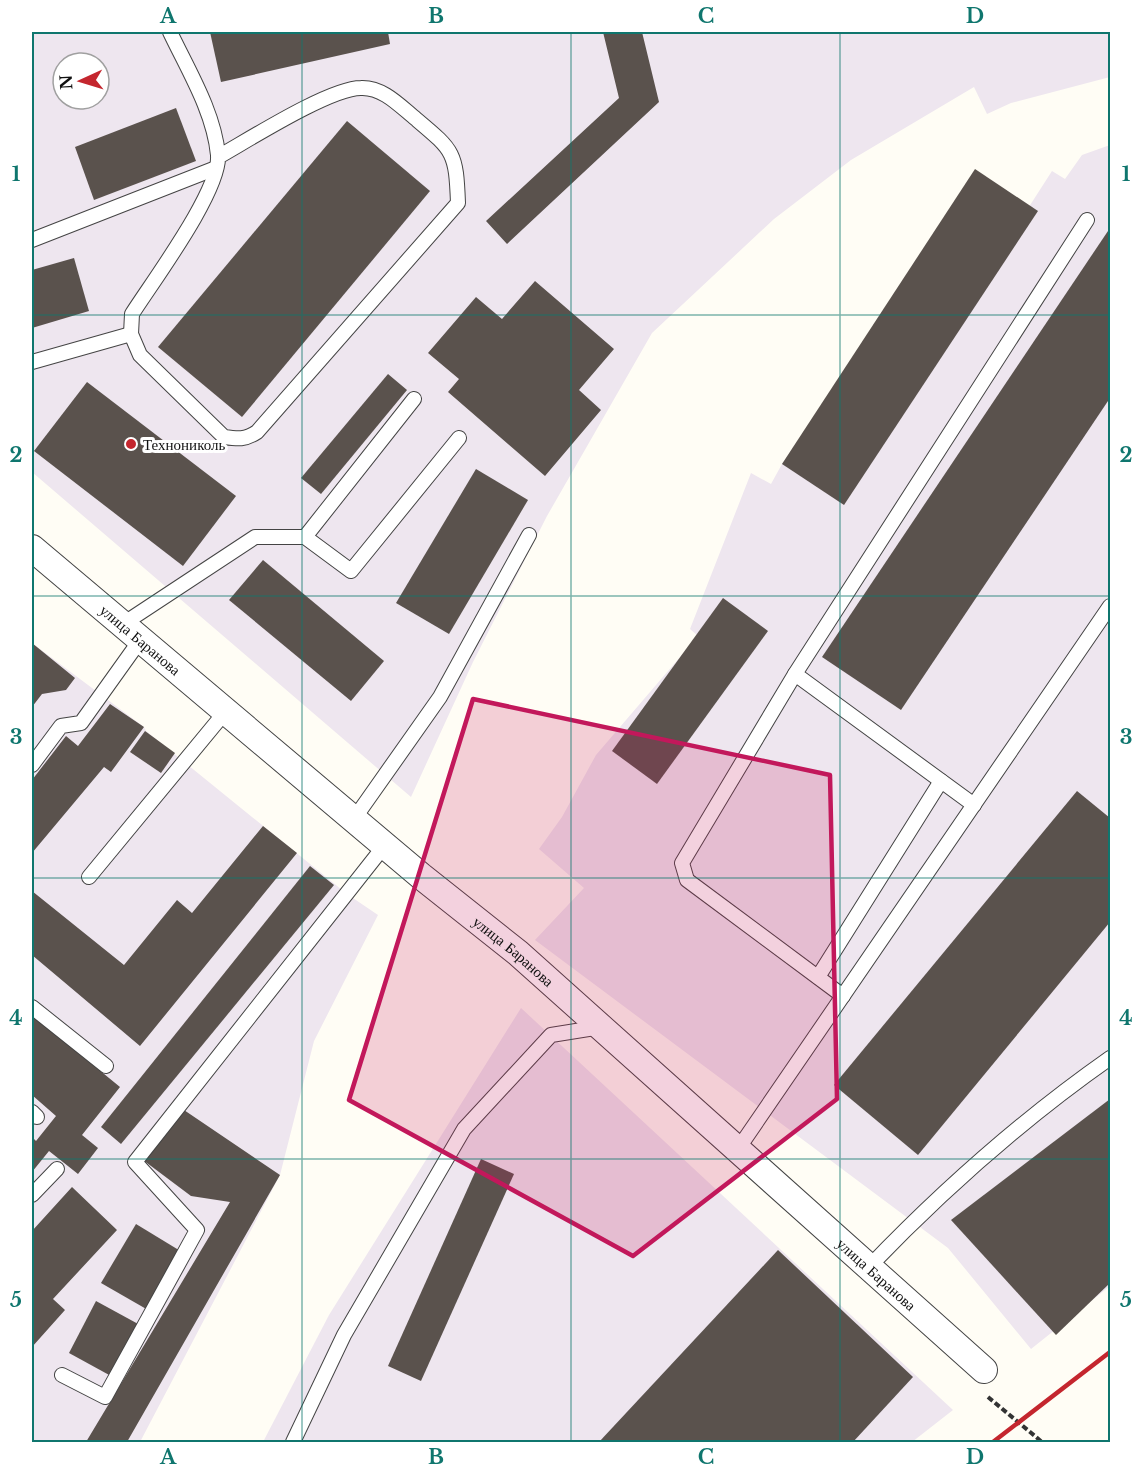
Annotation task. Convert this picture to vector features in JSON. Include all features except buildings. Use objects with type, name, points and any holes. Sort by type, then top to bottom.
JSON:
[{"type":"street","name":"улица Баранова","points":[[32,548],[385,845],[518,953],[984,1370]]},
{"type":"lane","points":[[32,240],[217,162],[339,91],[363,87],[386,94],[450,147],[457,174],[458,203],[257,432],[248,438],[224,437],[140,355],[131,334],[132,314],[208,192],[217,162],[210,119],[170,32]]},
{"type":"lane","points":[[843,996],[687,880],[682,863],[795,674],[1087,220]]},
{"type":"lane","points":[[32,362],[131,334]]},
{"type":"lane","points":[[305,537],[414,399]]},
{"type":"lane","points":[[32,765],[61,726],[81,723],[132,631],[255,537],[305,537],[351,571],[459,438]]},
{"type":"lane","points":[[354,819],[440,697],[529,535]]},
{"type":"lane","points":[[738,1149],[1110,606]]},
{"type":"lane","points":[[795,674],[974,805]]},
{"type":"lane","points":[[89,877],[226,711]]},
{"type":"lane","points":[[818,977],[941,781]]},
{"type":"lane","points":[[62,1375],[105,1397],[197,1230],[135,1162],[385,845]]},
{"type":"lane","points":[[32,1007],[106,1066]]},
{"type":"lane","points":[[293,1443],[344,1335],[464,1129],[550,1035],[601,1027]]},
{"type":"lane","points":[[869,1267],[912,1222],[1041,1108],[1110,1058]]},
{"type":"lane","points":[[32,1195],[57,1169]]},
{"type":"path","points":[[984,1370],[982,1392],[1042,1443]]},
{"type":"highlighted area","points":[[473,699],[830,775],[837,1099],[633,1256],[349,1100]]},
{"type":"shaded area","points":[[32,32],[1110,32],[1110,77],[1011,103],[987,114],[974,87],[851,160],[774,219],[652,333],[547,516],[473,662],[411,797],[32,472]]},
{"type":"shaded area","points":[[1110,145],[1110,1286],[1031,1349],[948,1248],[535,940],[584,888],[539,849],[562,817],[596,755],[698,636],[690,629],[751,473],[771,484],[782,464],[919,265],[1016,227],[1052,171],[1065,179],[1082,155]]},
{"type":"shaded area","points":[[32,643],[144,727],[146,731],[347,894],[378,915],[314,1041],[280,1175],[140,1442],[32,1442]]},
{"type":"shaded area","points":[[521,1008],[953,1410],[912,1442],[263,1442],[329,1315]]},
{"type":"railway","points":[[993,1442],[1110,1352]]},
{"type":"place","name":"Технониколь","points":[[131,444]]}]
